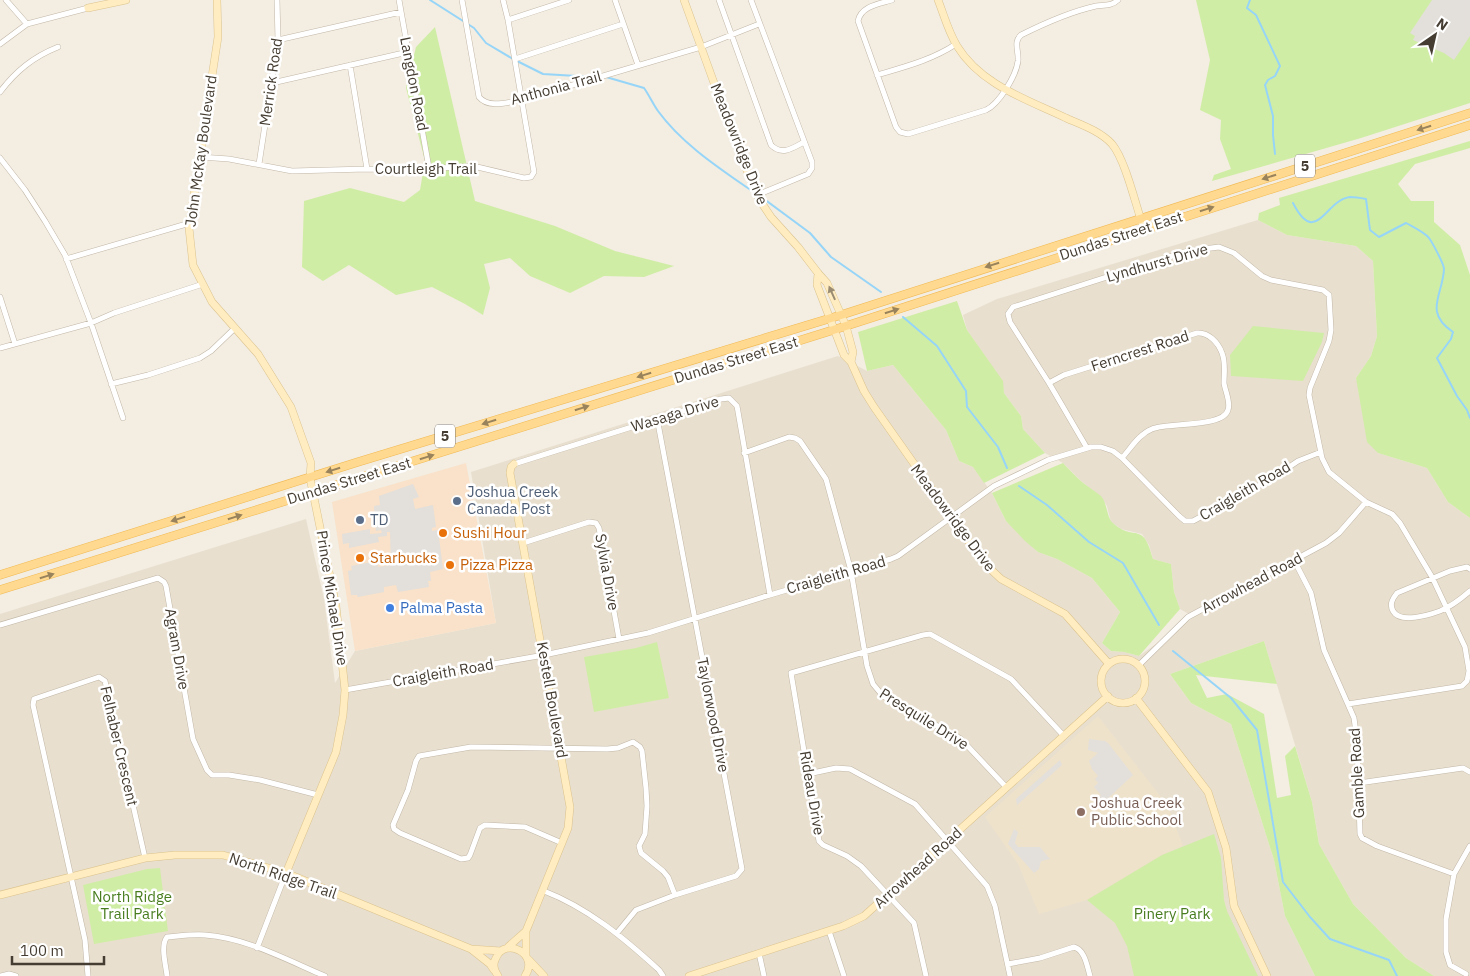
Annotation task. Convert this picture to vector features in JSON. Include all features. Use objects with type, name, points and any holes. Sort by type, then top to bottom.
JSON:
[{"type":"main road","name":"Dundas Street East","points":[[0,575],[830,318],[1470,113]]},
{"type":"main road","name":"Dundas Street East","points":[[0,590],[846,326],[1470,125]]},
{"type":"street","points":[[0,5],[6,0],[27,24]]},
{"type":"street","points":[[0,44],[27,24],[126,0]]},
{"type":"street","name":"John McKay Boulevard","points":[[217,0],[218,37],[189,228],[194,265],[212,302],[258,354],[291,407],[311,463],[310,478]]},
{"type":"street","name":"Merrick Road","points":[[259,164],[278,40],[277,0]]},
{"type":"street","name":"Langdon Road","points":[[399,0],[429,168]]},
{"type":"street","name":"Anthonia Trail","points":[[462,0],[479,97],[483,102],[492,104],[522,100],[701,47],[759,24]]},
{"type":"street","name":"Courtleigh Trail","points":[[200,157],[229,159],[292,171],[407,170],[473,166],[524,178],[531,177],[534,172],[503,0]]},
{"type":"street","points":[[508,20],[569,0]]},
{"type":"street","points":[[615,0],[638,65]]},
{"type":"street","name":"Meadowridge Drive","points":[[684,0],[739,152],[757,195],[770,217],[798,247],[827,283],[846,326],[853,352],[851,362]]},
{"type":"street","points":[[719,0],[771,145],[775,149],[786,151],[804,142]]},
{"type":"street","points":[[751,0],[812,162],[812,168],[808,174],[757,195]]},
{"type":"street","points":[[892,0],[864,10],[859,19],[859,24],[896,127],[900,132],[906,134],[986,110],[996,103],[1012,77],[1017,66],[1016,42],[1021,35],[1070,13],[1114,4],[1118,0]]},
{"type":"street","points":[[938,0],[956,44],[977,70],[990,81],[1004,90],[1096,132],[1106,138],[1115,148],[1121,160],[1144,229]]},
{"type":"street","points":[[278,40],[401,12]]},
{"type":"street","points":[[515,59],[624,24]]},
{"type":"street","points":[[877,75],[925,60],[944,52],[956,44]]},
{"type":"street","points":[[1,90],[17,71],[42,53],[58,47]]},
{"type":"street","points":[[272,83],[408,52]]},
{"type":"street","points":[[350,66],[367,169]]},
{"type":"street","points":[[0,158],[25,190],[45,221],[66,260],[91,323],[123,418]]},
{"type":"street","points":[[66,260],[190,223]]},
{"type":"street","name":"Lyndhurst Drive","points":[[1087,448],[1010,322],[1008,314],[1013,308],[1188,251],[1219,247],[1234,253],[1267,279],[1323,290],[1329,295],[1330,340],[1309,394],[1320,452],[1329,472],[1366,502],[1392,514],[1400,524],[1432,578],[1446,607],[1465,648],[1469,672],[1467,681],[1462,686],[1348,704]]},
{"type":"street","name":"Meadowridge Drive","points":[[818,273],[817,285],[844,355],[851,362],[864,391],[991,572],[1062,612],[1110,664]]},
{"type":"street","points":[[0,348],[91,323],[114,313],[203,284]]},
{"type":"street","points":[[0,297],[15,344]]},
{"type":"street","points":[[111,384],[148,375],[200,358],[211,351],[235,328]]},
{"type":"street","name":"Ferncrest Road","points":[[1049,383],[1064,375],[1196,333],[1207,335],[1216,343],[1224,359],[1225,385],[1229,406],[1226,414],[1204,422],[1152,428],[1122,458]]},
{"type":"street","name":"Wasaga Drive","points":[[514,464],[658,418],[729,398],[737,406],[770,595]]},
{"type":"street","name":"Taylorwood Drive","points":[[617,933],[636,910],[675,895],[736,876],[742,869],[658,418]]},
{"type":"street","name":"Presquile Drive","points":[[744,453],[789,437],[798,439],[825,477],[851,571],[870,677],[878,692],[961,739],[1007,788]]},
{"type":"street","name":"Craigleith Road","points":[[345,690],[544,655],[648,633],[898,556],[994,486],[1048,460],[1087,448],[1101,447],[1113,451],[1179,516],[1190,522],[1273,478],[1298,461],[1320,452]]},
{"type":"street","name":"Kestell Boulevard","points":[[504,949],[514,944],[526,931],[544,891],[568,828],[570,807],[561,747],[510,473],[511,467],[514,464]]},
{"type":"street","name":"Prince Michael Drive","points":[[286,874],[336,752],[343,715],[345,690],[336,606],[310,478]]},
{"type":"street","name":"Arrowhead Road","points":[[1139,665],[1188,617],[1332,539],[1366,502]]},
{"type":"street","name":"Sylvia Drive","points":[[523,543],[589,522],[596,523],[599,528],[619,639]]},
{"type":"street","name":"Gamble Road","points":[[1294,560],[1311,593],[1324,650],[1354,718],[1360,834],[1362,838],[1377,846],[1454,874]]},
{"type":"street","points":[[1470,569],[1468,567],[1450,570],[1397,593],[1393,598],[1392,610],[1402,619],[1411,618],[1442,610],[1470,591]]},
{"type":"street","name":"Agram Drive","points":[[0,625],[158,578],[161,579],[166,586],[193,739],[207,770],[212,775],[228,775],[260,780],[318,795]]},
{"type":"street","points":[[865,652],[923,634],[930,634],[1011,679],[1064,736]]},
{"type":"street","name":"Rideau Drive","points":[[865,652],[791,673],[819,841],[861,866],[914,922],[926,976]]},
{"type":"street","points":[[1128,659],[1139,665],[1145,676],[1145,683],[1136,698],[1130,701],[1119,702],[1108,696],[1102,683],[1105,669],[1110,664],[1115,660],[1128,659]]},
{"type":"street","name":"Felhaber Crescent","points":[[70,877],[33,702],[38,697],[99,677],[106,684],[145,858]]},
{"type":"street","name":"Arrowhead Road","points":[[689,976],[829,931],[857,920],[889,894],[1108,696]]},
{"type":"street","points":[[1136,698],[1208,792],[1226,848],[1234,906],[1267,976]]},
{"type":"street","points":[[562,843],[526,827],[485,825],[480,828],[470,856],[464,859],[400,833],[393,827],[419,756],[462,747],[607,749],[618,748],[634,742],[640,747],[647,806],[645,834],[640,846],[640,853],[668,877],[675,895]]},
{"type":"street","points":[[808,774],[836,768],[853,771],[915,804],[986,886],[995,906],[1010,976]]},
{"type":"street","points":[[1358,783],[1463,768],[1470,772]]},
{"type":"street","points":[[1466,974],[1450,965],[1446,952],[1446,919],[1454,874],[1470,846]]},
{"type":"street","name":"North Ridge Trail","points":[[0,895],[145,858],[175,854],[223,855],[286,874],[471,949],[504,949]]},
{"type":"street","points":[[256,948],[286,874]]},
{"type":"street","points":[[70,877],[85,940],[88,976]]},
{"type":"street","points":[[544,891],[582,909],[617,933],[659,970],[663,976]]},
{"type":"street","name":"Kestell Boulevard","points":[[525,976],[529,967],[526,931]]},
{"type":"street","points":[[829,931],[844,976]]},
{"type":"street","points":[[168,976],[164,942],[167,936],[206,935],[256,948],[326,976]]},
{"type":"street","points":[[1008,964],[1040,958],[1074,947],[1083,953],[1090,976]]},
{"type":"street","points":[[496,974],[495,959],[504,949],[517,948],[527,956],[534,967],[544,976]]},
{"type":"street","name":"North Ridge Trail","points":[[471,949],[496,974]]},
{"type":"street","points":[[759,954],[764,976]]},
{"type":"street","points":[[1,976],[9,974],[16,976]]},
{"type":"shaded area","points":[[1432,0],[1470,0],[1470,36],[1454,60],[1444,53],[1413,40],[1415,36],[1410,33]]},
{"type":"shaded area","points":[[1258,220],[1287,235],[1356,246],[1373,261],[1377,336],[1371,356],[1356,378],[1378,453],[1427,468],[1448,502],[1470,518],[1470,976],[1434,976],[1406,958],[1353,904],[1319,844],[1312,802],[1264,641],[1170,674],[1191,703],[1231,724],[1274,860],[1285,916],[1315,976],[0,976],[0,614],[306,519],[324,599],[335,683],[355,651],[496,623],[471,472],[838,356],[867,371],[893,365],[946,430],[959,461],[973,467],[992,493],[1006,521],[1038,552],[1057,559],[1092,578],[1120,612],[1102,643],[1111,651],[1139,656],[1194,617],[1180,609],[1174,592],[1171,564],[1153,559],[1149,545],[1142,534],[1121,529],[1111,522],[1107,506],[1101,497],[1063,463],[1045,453],[1023,429],[1021,416],[1004,393],[1002,381],[967,330],[963,315],[997,299]]},
{"type":"shaded area","points":[[466,463],[496,623],[355,651],[332,502]]},
{"type":"shaded area","points":[[413,484],[419,497],[413,499],[415,509],[433,505],[436,527],[432,528],[432,531],[438,530],[443,569],[430,572],[431,581],[428,581],[429,587],[398,592],[396,585],[384,587],[384,592],[358,597],[357,595],[351,595],[348,571],[352,570],[351,566],[377,561],[378,567],[391,565],[390,532],[387,532],[387,536],[378,537],[379,542],[349,548],[349,543],[343,544],[342,534],[370,529],[370,534],[382,533],[381,530],[376,531],[374,506],[380,505],[379,496]]},
{"type":"shaded area","name":"Joshua Creek Public School","points":[[1098,716],[1168,806],[1183,846],[1162,855],[1087,900],[1039,914],[1018,864],[985,817]]},
{"type":"shaded area","points":[[1089,739],[1108,743],[1133,775],[1103,803],[1098,798],[1101,795],[1094,787],[1098,783],[1095,779],[1098,776],[1092,769],[1089,761],[1098,753],[1088,750]]},
{"type":"shaded area","points":[[1060,760],[1062,765],[1017,805],[1016,799]]},
{"type":"shaded area","points":[[1014,829],[1018,832],[1015,843],[1018,847],[1040,847],[1050,859],[1041,861],[1039,869],[1034,873],[1008,844]]},
{"type":"green space","points":[[1196,0],[1470,0],[1470,103],[1361,138],[1212,181],[1214,175],[1231,169],[1220,139],[1221,120],[1200,110],[1210,60]]},
{"type":"green space","points":[[435,27],[475,201],[555,226],[615,251],[674,266],[644,277],[604,276],[570,293],[530,276],[510,258],[484,264],[490,288],[483,315],[432,287],[396,295],[349,265],[323,281],[302,267],[304,201],[350,188],[404,202],[420,190],[425,161],[406,88],[416,47]]},
{"type":"green space","points":[[1470,141],[1470,148],[1415,164],[1398,184],[1411,201],[1434,201],[1434,222],[1460,245],[1470,275],[1470,518],[1448,502],[1427,468],[1378,453],[1367,442],[1356,378],[1371,356],[1377,336],[1373,261],[1356,246],[1287,235],[1258,220],[1259,213],[1280,205],[1279,198]]},
{"type":"green space","points":[[957,301],[967,330],[1003,381],[1004,393],[1021,416],[1023,429],[1045,453],[984,483],[973,467],[959,461],[946,430],[893,365],[867,371],[858,332]]},
{"type":"green space","points":[[1253,326],[1324,333],[1322,342],[1303,381],[1231,376],[1230,355]]},
{"type":"green space","points":[[1063,463],[1082,482],[1101,496],[1114,524],[1128,532],[1142,536],[1146,540],[1153,559],[1171,564],[1174,592],[1180,609],[1139,656],[1111,651],[1102,643],[1120,612],[1092,578],[1057,559],[1038,552],[1025,541],[1006,521],[992,493]]},
{"type":"green space","points":[[1264,641],[1277,684],[1196,675],[1207,698],[1227,694],[1264,714],[1277,798],[1291,795],[1285,756],[1295,746],[1312,802],[1319,844],[1353,904],[1406,958],[1434,976],[1315,976],[1285,916],[1274,860],[1231,724],[1191,703],[1170,674]]},
{"type":"green space","points":[[657,642],[669,698],[594,712],[584,657],[636,648]]},
{"type":"green space","name":"Pinery Park","points":[[1214,834],[1221,858],[1224,900],[1227,911],[1258,976],[1134,976],[1127,946],[1115,923],[1087,900],[1162,855]]},
{"type":"green space","name":"North Ridge Trail Park","points":[[160,868],[168,931],[94,944],[83,885],[147,869]]},
{"type":"waterway","points":[[430,0],[474,28],[486,43],[513,59]]},
{"type":"waterway","points":[[1250,0],[1247,8],[1256,15],[1280,66],[1275,76],[1268,80],[1265,85],[1273,116],[1275,154]]},
{"type":"waterway","points":[[517,61],[543,74],[594,77]]},
{"type":"waterway","points":[[606,77],[644,88],[658,111],[678,134],[702,155],[752,191]]},
{"type":"waterway","points":[[760,196],[810,233],[831,257],[881,292]]},
{"type":"waterway","points":[[1293,203],[1301,216],[1308,221],[1315,222],[1341,200],[1350,197],[1366,199],[1370,230],[1379,237],[1406,223],[1429,238],[1444,269],[1437,310],[1444,325],[1453,332],[1451,339],[1437,358],[1470,418]]},
{"type":"waterway","points":[[903,317],[937,346],[966,391],[967,407],[998,447],[1007,468]]},
{"type":"waterway","points":[[1019,486],[1047,505],[1089,542],[1123,563],[1159,625]]},
{"type":"waterway","points":[[1173,651],[1231,698],[1257,730],[1283,882],[1330,939],[1389,960],[1397,976]]},
{"type":"place","name":"Joshua Creek Canada Post","points":[[457,501]]},
{"type":"place","name":"TD","points":[[360,520]]},
{"type":"place","name":"Sushi Hour","points":[[443,533]]},
{"type":"place","name":"Starbucks","points":[[360,558]]},
{"type":"place","name":"Pizza Pizza","points":[[450,565]]},
{"type":"place","name":"Palma Pasta","points":[[390,608]]},
{"type":"place","name":"Joshua Creek Public School","points":[[1081,812]]}]
